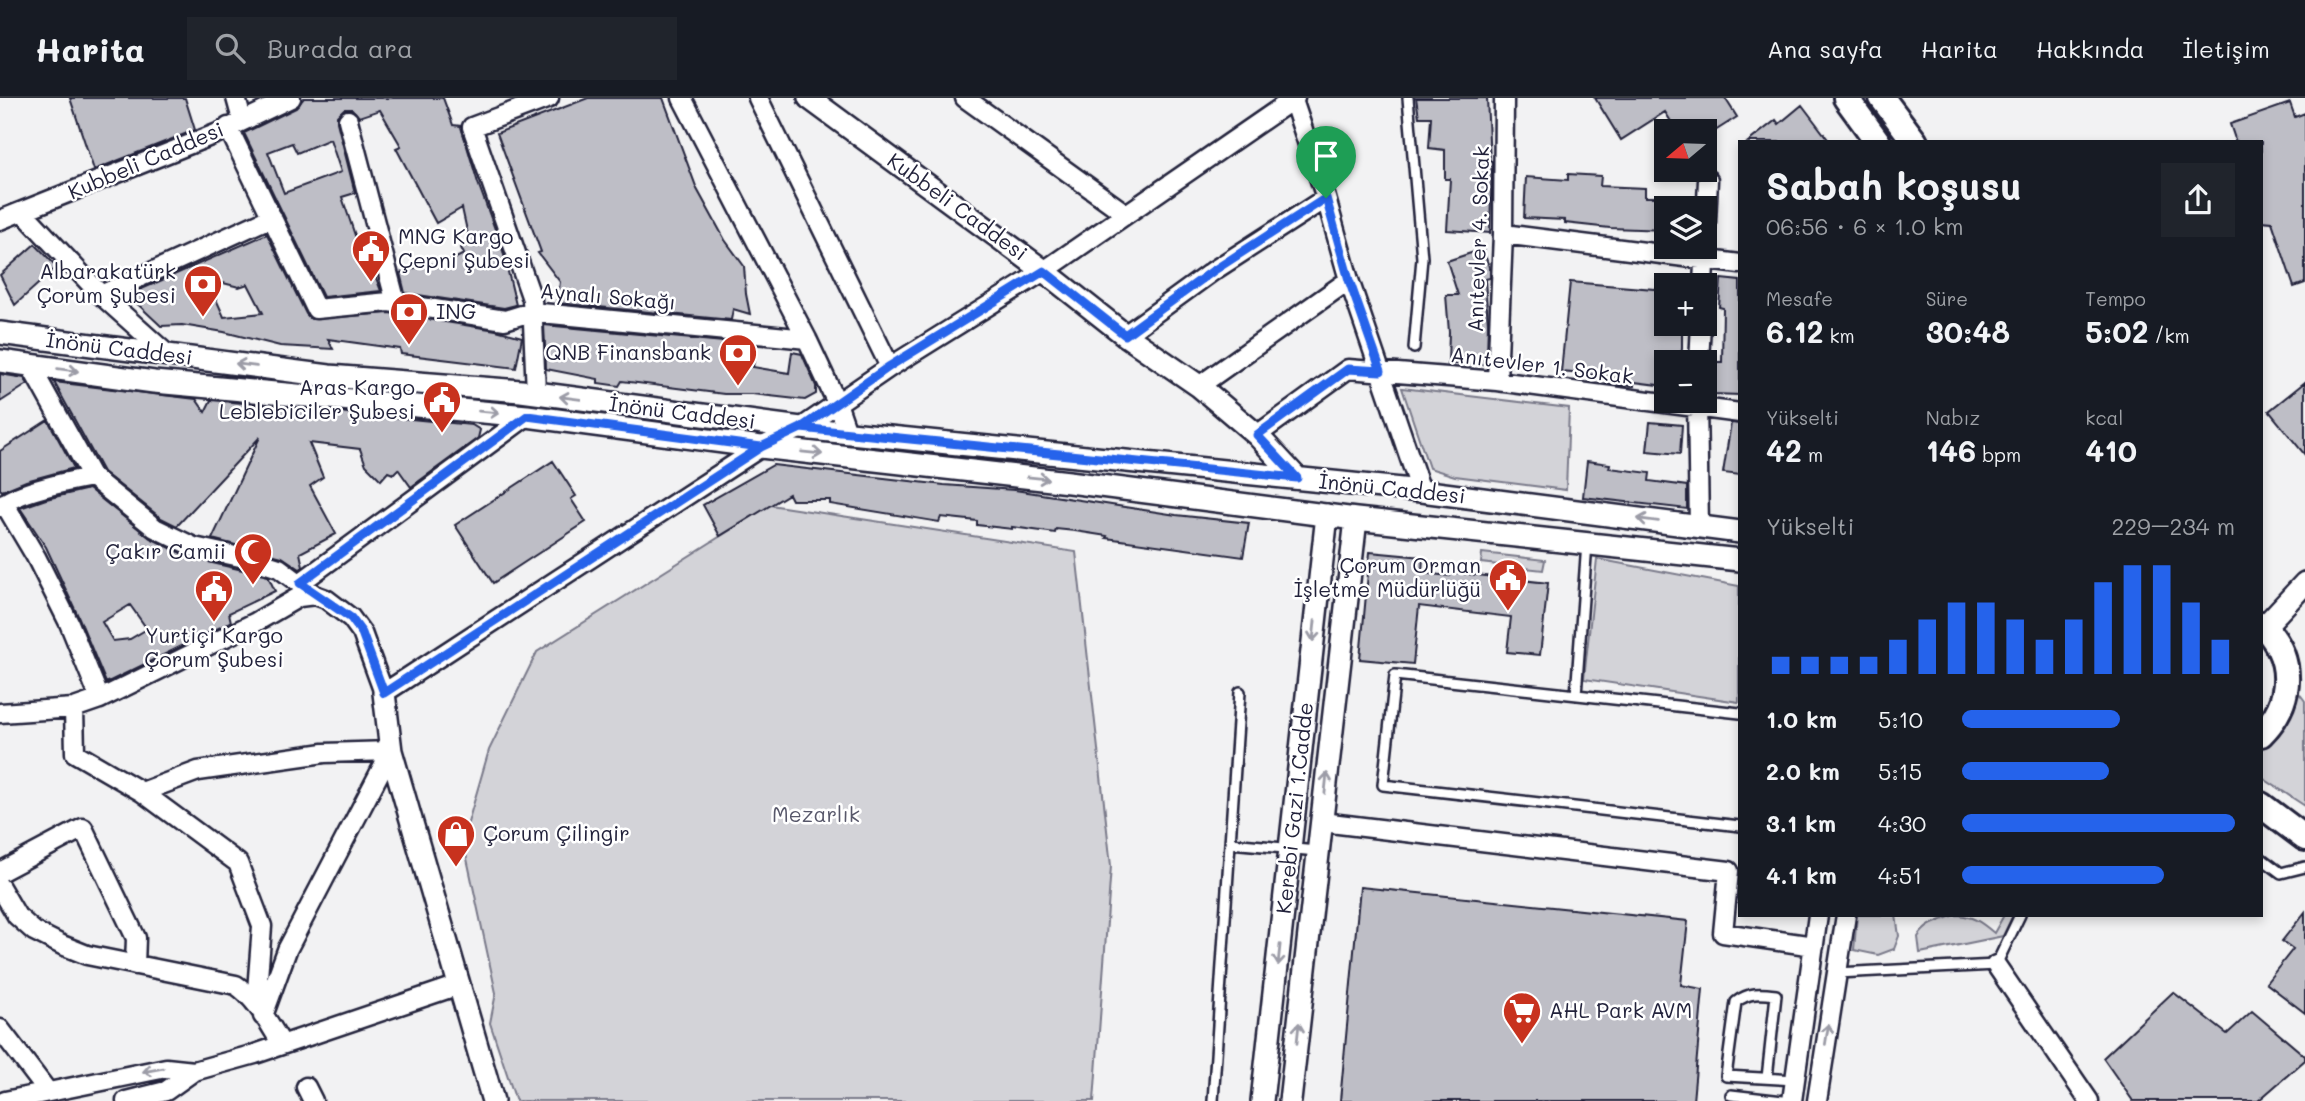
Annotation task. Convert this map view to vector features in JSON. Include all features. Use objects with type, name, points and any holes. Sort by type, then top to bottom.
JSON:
[{"type":"main road","points":[[1846,98],[1877,140]]},
{"type":"main road","points":[[1882,98],[1914,140]]},
{"type":"main road","points":[[2263,626],[2305,681]]},
{"type":"main road","points":[[2263,732],[2273,722],[2284,700],[2287,676],[2282,652]]},
{"type":"main road","points":[[2263,806],[2305,838]]},
{"type":"street","name":"Aynalı Sokağı","points":[[236,98],[235,124],[272,217],[316,309],[396,303],[505,320],[531,312],[807,339]]},
{"type":"street","name":"Kubbeli Caddesi","points":[[0,220],[218,133],[291,98]]},
{"type":"street","points":[[536,393],[532,299],[471,127],[550,98]]},
{"type":"street","points":[[682,98],[807,339],[837,403],[847,432]]},
{"type":"street","points":[[758,98],[890,366]]},
{"type":"street","name":"Kubbeli Caddesi","points":[[809,98],[1044,271],[1125,335],[1199,386],[1257,435],[1297,478]]},
{"type":"street","points":[[965,98],[1126,214]]},
{"type":"street","points":[[384,693],[761,447],[801,428],[890,366],[1044,271],[1294,99],[1349,280],[1421,491]]},
{"type":"street","name":"Anıtevler 4. Sokak","points":[[1497,381],[1506,99]]},
{"type":"street","points":[[348,120],[396,303]]},
{"type":"street","points":[[1704,273],[1708,182]]},
{"type":"street","points":[[1125,335],[1213,271],[1326,198]]},
{"type":"street","points":[[23,212],[101,295],[168,355]]},
{"type":"street","points":[[101,295],[272,217]]},
{"type":"street","points":[[1503,234],[1738,264]]},
{"type":"street","points":[[1199,386],[1349,280]]},
{"type":"street","name":"İnönü Caddesi","points":[[0,333],[328,376],[536,393],[801,428],[1421,491],[1738,532]]},
{"type":"street","name":"İnönü Caddesi","points":[[0,361],[154,382],[527,416],[1356,519],[1738,560]]},
{"type":"street","points":[[30,365],[92,477],[155,528],[194,547],[279,568],[351,618],[362,633],[384,693],[391,751],[493,1101]]},
{"type":"street","name":"Anıtevler 1. Sokak","points":[[1257,435],[1348,369],[1497,381],[1654,399]]},
{"type":"street","name":"Anıtevler 1. Sokak","points":[[1717,408],[1738,413]]},
{"type":"street","points":[[1697,413],[1699,527]]},
{"type":"street","points":[[300,583],[527,416]]},
{"type":"street","points":[[92,477],[56,485],[2,505],[36,556],[69,623],[100,699]]},
{"type":"street","name":"Kerebi Gazi 1.Cadde","points":[[1262,1101],[1327,515]]},
{"type":"street","name":"Kerebi Gazi 1.Cadde","points":[[1290,1101],[1356,519]]},
{"type":"street","points":[[2263,624],[2305,583]]},
{"type":"street","points":[[0,713],[74,708],[100,699],[256,622],[299,597],[315,594]]},
{"type":"street","points":[[74,708],[75,754],[142,792],[238,863],[262,926],[260,1010]]},
{"type":"street","points":[[142,792],[198,771],[324,753],[391,751]]},
{"type":"street","points":[[260,1010],[287,950],[391,751]]},
{"type":"street","points":[[1294,817],[1729,872],[1723,933],[1814,946]]},
{"type":"street","points":[[0,872],[83,828],[136,938],[135,965]]},
{"type":"street","points":[[0,887],[18,916],[34,931],[87,955],[236,985],[260,1010],[282,1044]]},
{"type":"street","points":[[1792,1101],[1818,917]]},
{"type":"street","points":[[1817,1101],[1846,917]]},
{"type":"street","points":[[1996,965],[2089,1101]]},
{"type":"street","points":[[5,1101],[166,1068],[194,1071],[459,985]]},
{"type":"street","points":[[0,1029],[48,1091]]},
{"type":"street","points":[[126,1101],[168,1096],[194,1071]]},
{"type":"lane","points":[[1408,98],[1422,258],[1415,348]]},
{"type":"lane","points":[[1576,695],[1587,543]]},
{"type":"lane","points":[[1738,713],[1395,675],[1382,785],[1738,826]]},
{"type":"lane","points":[[1213,1101],[1240,692]]},
{"type":"lane","points":[[1230,843],[1318,851]]},
{"type":"lane","points":[[2263,860],[2281,873],[2305,867]]},
{"type":"lane","points":[[1837,974],[1996,965],[2019,917]]},
{"type":"lane","points":[[1767,1079],[1776,995],[1754,993],[1735,1002],[1726,1076],[1767,1079],[1795,1080]]},
{"type":"lane","points":[[1731,1095],[1783,1101]]},
{"type":"green space","points":[[1402,388],[1569,408],[1566,490],[1455,476],[1429,468]]},
{"type":"green space","name":"Mezarlık","points":[[770,505],[1076,552],[1111,866],[1094,1101],[516,1101],[490,1023],[496,993],[463,840],[489,750],[537,652]]},
{"type":"green space","points":[[1482,553],[1545,560],[1543,570],[1481,563]]},
{"type":"green space","points":[[1597,559],[1738,586],[1738,702],[1584,679]]},
{"type":"green space","points":[[2299,693],[2305,701],[2305,806],[2263,778],[2263,740],[2285,720]]},
{"type":"green space","points":[[1857,917],[1896,917],[1899,936],[1894,949],[1878,955],[1854,950]]},
{"type":"green space","points":[[1949,917],[1968,917],[1994,933],[2003,917],[2012,917],[2003,936],[1920,953],[1918,937],[1934,923]]},
{"type":"building","points":[[70,98],[185,98],[195,130],[94,170]]},
{"type":"building","points":[[304,98],[443,98],[453,125],[461,126],[503,251],[516,305],[504,308],[405,293],[400,273],[430,263],[438,267],[464,254],[461,248],[469,240],[462,208],[436,223],[396,148],[401,146],[380,110],[359,117],[352,109],[344,109],[337,116],[337,122],[355,193],[342,197],[362,256],[367,254],[381,291],[323,297],[244,133],[296,108]],"holes":[[[330,139],[341,172],[284,193],[268,152],[292,143],[297,153]]]},
{"type":"building","points":[[588,98],[663,98],[697,189],[725,240],[744,266],[750,314],[733,309],[731,320],[557,303],[560,282],[538,253],[541,252],[497,133]]},
{"type":"building","points":[[1416,98],[1487,98],[1492,161],[1490,233],[1447,230],[1450,179],[1445,179],[1445,150],[1429,148],[1431,117],[1419,117]]},
{"type":"building","points":[[1595,98],[1725,98],[1737,117],[1717,130],[1717,119],[1669,119],[1665,112],[1621,140]]},
{"type":"building","points":[[2290,103],[2295,117],[2305,113],[2305,283],[2294,287],[2272,222],[2263,221],[2263,140],[2235,140],[2230,124]]},
{"type":"building","points":[[1802,105],[1828,140],[1751,140],[1776,120],[1779,124]]},
{"type":"building","points":[[1568,174],[1601,176],[1600,186],[1645,188],[1645,197],[1654,197],[1654,230],[1610,228],[1565,223],[1565,220],[1524,218],[1526,177],[1568,180]]},
{"type":"building","points":[[267,234],[306,314],[311,319],[389,313],[496,330],[522,337],[516,368],[401,354],[400,349],[328,339],[333,349],[280,346],[224,332],[182,325],[161,326],[128,295]],"holes":[[[207,279],[239,287],[248,284],[263,313],[224,317]]]},
{"type":"building","points":[[35,244],[57,267],[15,305],[0,275]]},
{"type":"building","points":[[1483,249],[1490,270],[1490,278],[1485,279],[1487,355],[1483,355],[1483,364],[1448,364],[1446,295],[1458,295],[1447,261]]},
{"type":"building","points":[[1721,279],[1738,281],[1738,395],[1717,394],[1717,362],[1722,362],[1723,308],[1719,307]]},
{"type":"building","points":[[1570,282],[1654,289],[1654,336],[1682,336],[1682,350],[1654,350],[1654,384],[1634,382],[1634,386],[1613,385],[1606,384],[1606,376],[1561,372]]},
{"type":"building","points":[[544,325],[745,344],[756,347],[753,367],[789,373],[792,352],[802,354],[816,386],[816,394],[805,400],[724,394],[622,381],[619,386],[598,383],[598,379],[546,369]]},
{"type":"building","points":[[0,374],[24,378],[28,384],[0,402]]},
{"type":"building","points":[[54,382],[196,399],[205,412],[211,400],[472,425],[480,430],[478,438],[411,487],[398,469],[393,474],[388,472],[381,480],[366,465],[360,449],[309,443],[323,477],[310,486],[336,534],[300,553],[303,567],[300,569],[282,557],[212,539],[260,437],[177,526],[161,518],[103,472]]},
{"type":"building","points":[[2305,382],[2305,455],[2269,411]]},
{"type":"building","points":[[48,420],[74,468],[26,481],[2,491],[0,451]]},
{"type":"building","points":[[1650,422],[1682,425],[1680,454],[1647,451]]},
{"type":"building","points":[[1731,423],[1738,424],[1738,475],[1723,473]]},
{"type":"building","points":[[553,461],[576,496],[571,499],[586,522],[493,583],[455,525]]},
{"type":"building","points":[[1587,461],[1610,464],[1609,468],[1650,473],[1649,481],[1687,486],[1687,509],[1583,497]]},
{"type":"building","points":[[773,465],[944,485],[1015,490],[1176,515],[1249,523],[1243,557],[1106,538],[1107,536],[1075,531],[1056,529],[1055,533],[1012,529],[941,517],[939,522],[830,504],[830,500],[792,500],[789,494],[720,536],[703,505]]},
{"type":"building","points":[[89,489],[150,538],[191,558],[268,576],[275,591],[229,613],[231,622],[106,683],[46,547],[20,508]],"holes":[[[130,605],[147,629],[130,639],[113,641],[102,622]]]},
{"type":"building","points":[[1370,552],[1423,557],[1422,573],[1450,576],[1451,572],[1548,583],[1540,655],[1507,652],[1511,617],[1419,606],[1413,664],[1360,659]]},
{"type":"building","name":"AHL Park AVM","points":[[1360,887],[1688,921],[1681,985],[1703,989],[1693,1101],[1340,1101]]},
{"type":"building","points":[[2305,912],[2305,1013],[2266,983],[2293,949],[2282,941]]},
{"type":"building","points":[[2173,992],[2227,1034],[2252,1011],[2305,1056],[2305,1060],[2258,1101],[2133,1101],[2103,1058]]},
{"type":"place","name":"MNG Kargo Çepni Şubesi","points":[[371,283]]},
{"type":"place","name":"Albarakatürk Çorum Şubesi","points":[[203,318]]},
{"type":"place","name":"ING","points":[[409,346]]},
{"type":"place","name":"QNB Finansbank","points":[[738,387]]},
{"type":"place","name":"Aras Kargo Leblebiciler Şubesi","points":[[442,434]]},
{"type":"place","name":"Çakır Camii","points":[[253,586]]},
{"type":"place","name":"Çorum Orman İşletme Müdürlüğü","points":[[1508,612]]},
{"type":"place","name":"Yurtiçi Kargo Çorum Şubesi","points":[[214,623]]},
{"type":"place","name":"Çorum Çilingir","points":[[456,868]]},
{"type":"place","name":"AHL Park AVM","points":[[1522,1045]]},
{"type":"route","points":[[1326,198],[1213,271],[1125,335],[1044,271],[890,366],[801,428],[761,447],[527,416],[300,583],[351,618],[362,633],[384,693],[761,447],[801,428],[1297,478],[1257,435],[1348,369],[1381,371],[1349,280],[1326,198]]}]
